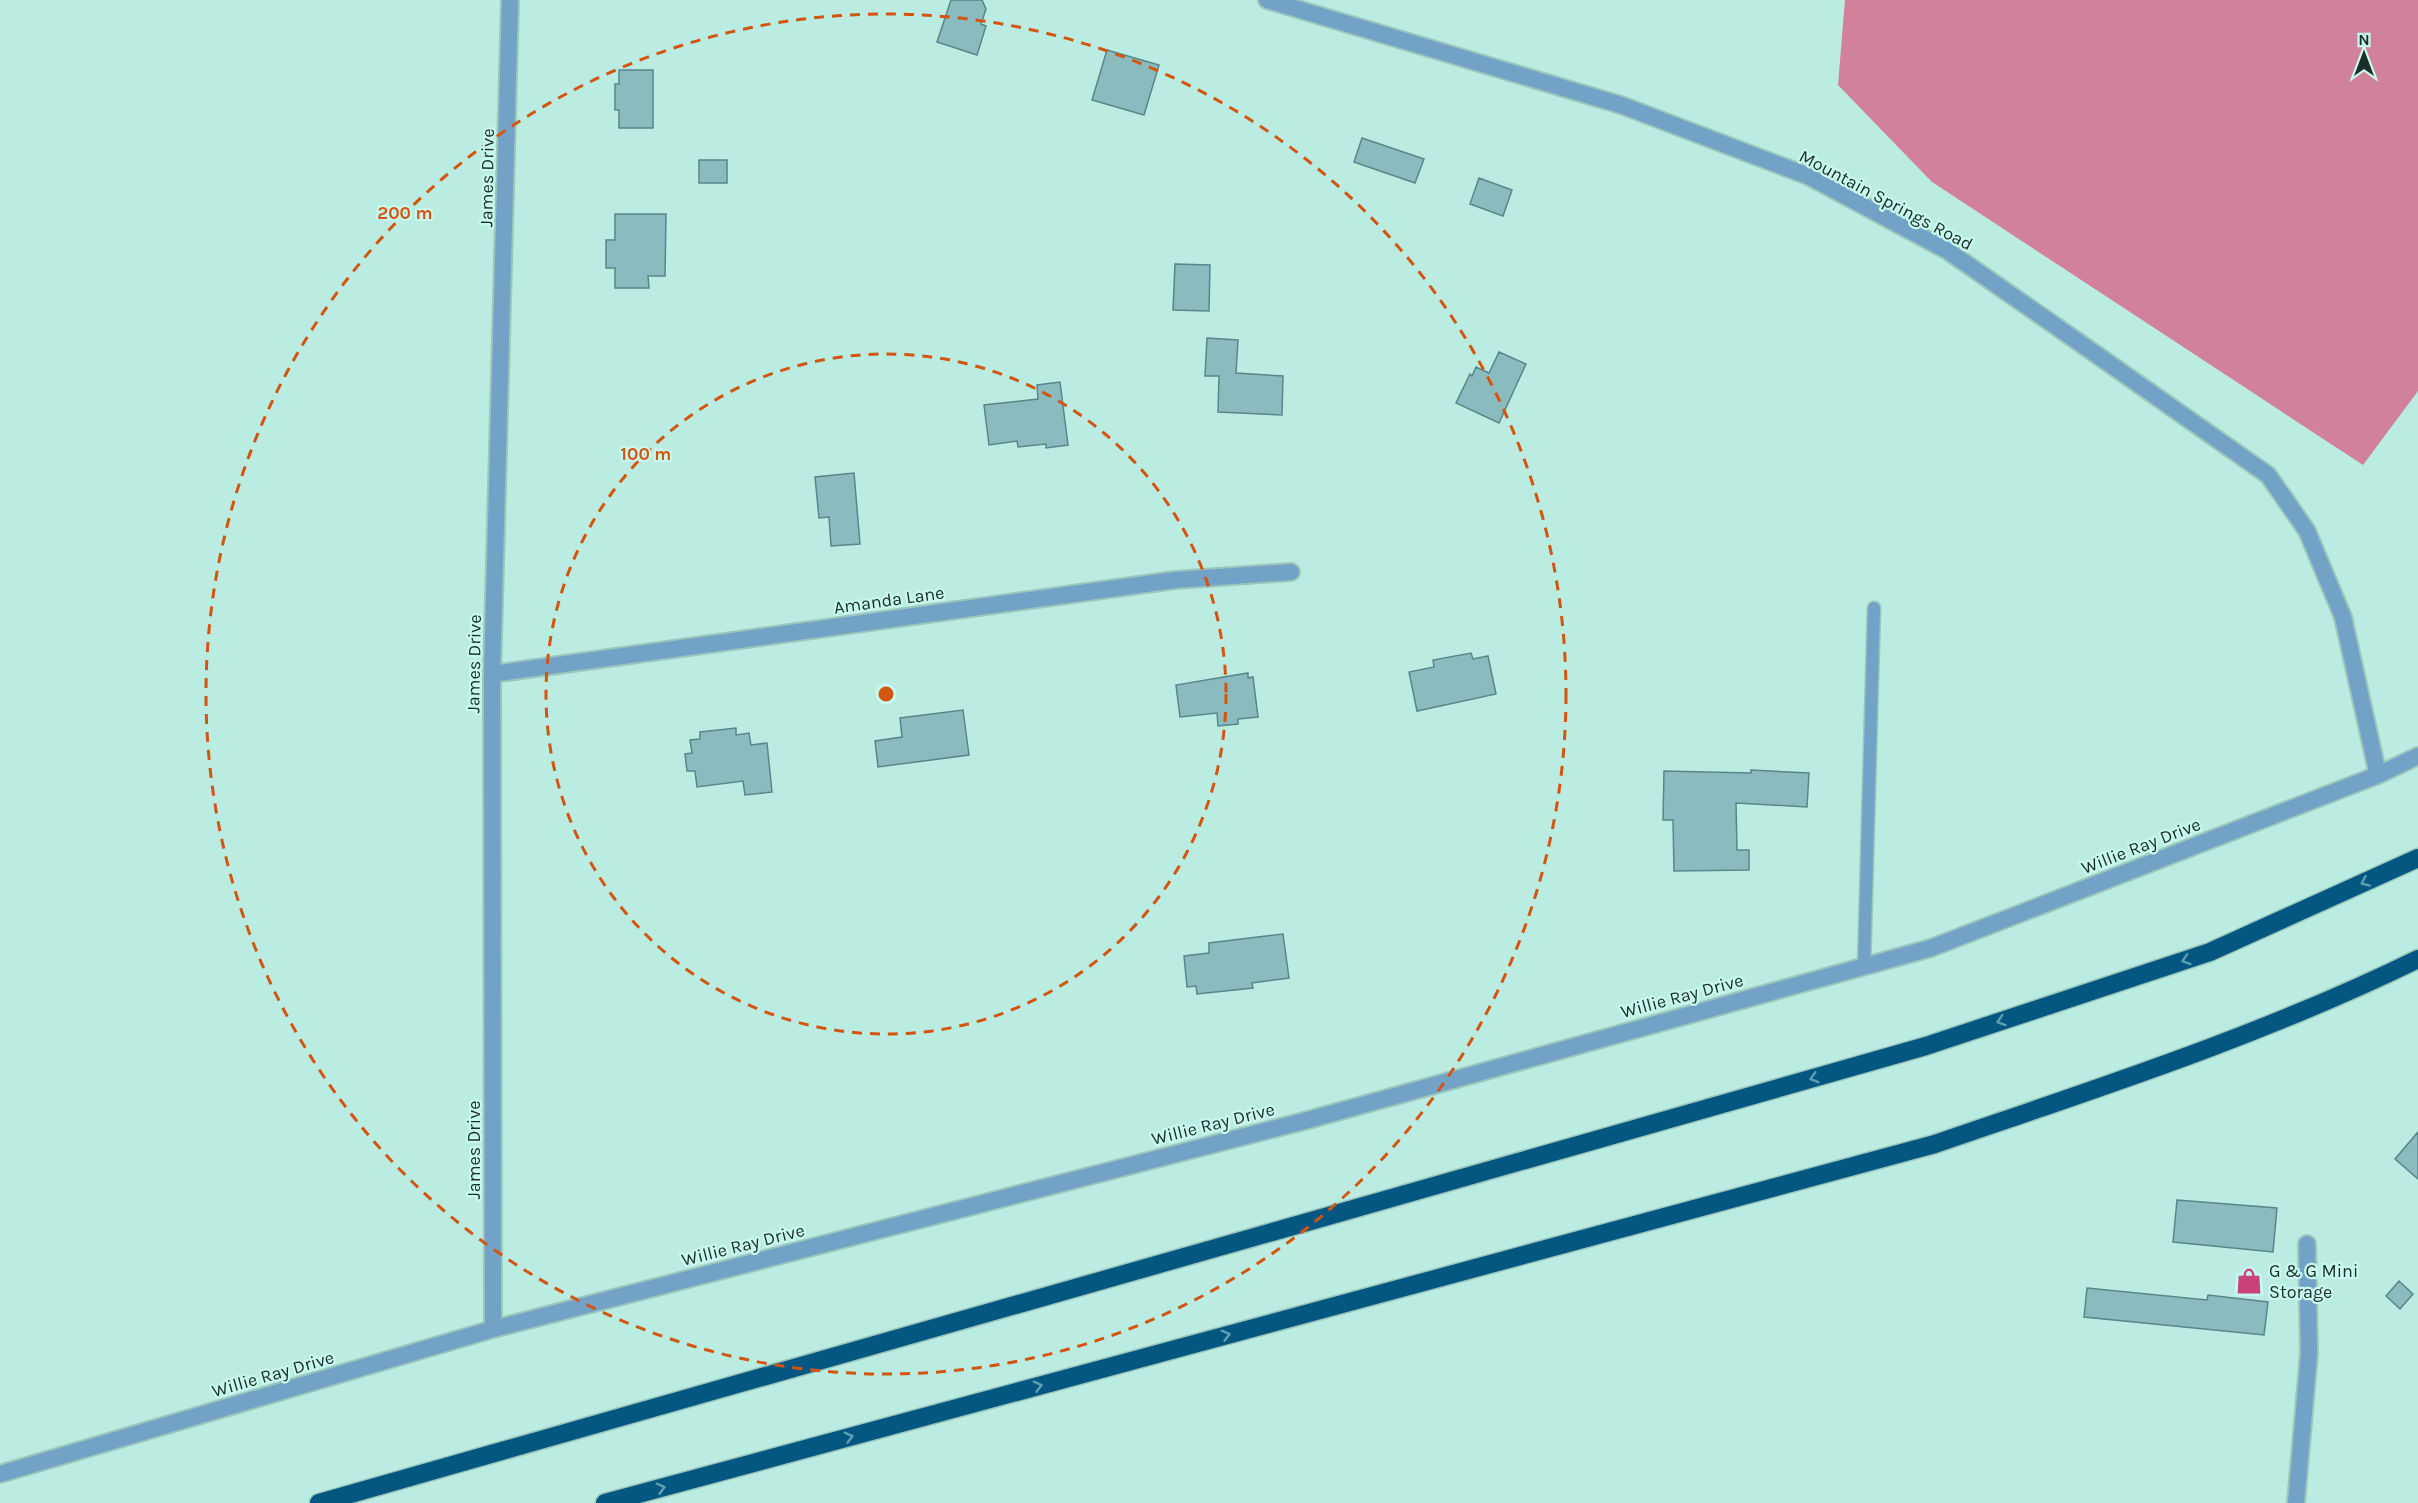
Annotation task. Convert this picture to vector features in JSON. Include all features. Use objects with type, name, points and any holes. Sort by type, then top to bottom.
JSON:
[{"type":"highway","points":[[319,1503],[1926,1046],[2210,952],[2418,858]]},
{"type":"highway","points":[[605,1503],[1935,1144],[2146,1071],[2358,988],[2418,959]]},
{"type":"street","name":"James Drive","points":[[493,1329],[492,674],[510,0]]},
{"type":"street","name":"Mountain Springs Road","points":[[1267,0],[1621,105],[1808,176],[1948,251],[2097,354],[2268,475],[2307,531],[2343,617],[2378,775]]},
{"type":"street","name":"Amanda Lane","points":[[492,674],[1175,580],[1291,572]]},
{"type":"street","name":"Willie Ray Drive","points":[[0,1474],[493,1329],[1308,1120],[1931,948],[2378,775],[2418,756]]},
{"type":"street","points":[[2296,1503],[2310,1353],[2307,1244]]},
{"type":"lane","points":[[1863,966],[1874,608]]},
{"type":"shaded area","points":[[1845,0],[2418,0],[2418,391],[2363,465],[1932,182],[1838,85]]},
{"type":"building","points":[[951,0],[982,0],[986,9],[981,24],[986,26],[977,55],[937,42]]},
{"type":"building","points":[[1107,50],[1159,65],[1144,115],[1092,100]]},
{"type":"building","points":[[619,70],[653,70],[653,128],[619,128],[619,110],[615,110],[615,84],[619,84]]},
{"type":"building","points":[[1362,138],[1424,159],[1415,183],[1354,162]]},
{"type":"building","points":[[699,160],[727,160],[727,183],[699,183]]},
{"type":"building","points":[[1479,178],[1512,190],[1503,216],[1470,204]]},
{"type":"building","points":[[615,214],[666,214],[665,276],[648,276],[649,288],[615,288],[615,268],[606,268],[606,240],[615,240]]},
{"type":"building","points":[[1175,264],[1210,265],[1209,311],[1173,310]]},
{"type":"building","points":[[1207,338],[1238,340],[1236,373],[1283,376],[1282,415],[1218,412],[1219,376],[1205,376]]},
{"type":"building","points":[[1499,352],[1526,364],[1499,423],[1456,403],[1470,374],[1472,376],[1476,367],[1489,373]]},
{"type":"building","points":[[1060,382],[1068,445],[1046,448],[1046,444],[1018,447],[1017,441],[989,445],[984,405],[1038,399],[1037,385]]},
{"type":"building","points":[[854,473],[860,544],[831,546],[829,517],[819,518],[815,477]]},
{"type":"building","points":[[1471,653],[1473,659],[1488,656],[1496,694],[1417,711],[1409,672],[1434,667],[1433,660]]},
{"type":"building","points":[[1248,673],[1248,678],[1253,677],[1258,717],[1238,719],[1238,724],[1218,726],[1217,713],[1180,717],[1176,685]]},
{"type":"building","points":[[963,710],[969,755],[878,767],[875,741],[902,737],[900,718]]},
{"type":"building","points":[[736,728],[736,735],[749,733],[751,745],[767,743],[772,792],[745,795],[743,781],[697,787],[695,771],[687,771],[685,754],[692,753],[690,740],[700,739],[700,732]]},
{"type":"building","points":[[1751,770],[1809,773],[1807,807],[1736,803],[1737,850],[1749,850],[1749,870],[1674,871],[1673,820],[1663,820],[1664,771],[1751,773]]},
{"type":"building","points":[[1283,934],[1289,978],[1252,983],[1253,988],[1197,994],[1196,986],[1187,987],[1184,956],[1209,953],[1209,943]]},
{"type":"building","points":[[2418,1132],[2418,1179],[2395,1159]]},
{"type":"building","points":[[2177,1200],[2277,1208],[2273,1252],[2173,1242]]},
{"type":"building","points":[[2399,1281],[2413,1294],[2400,1309],[2386,1296]]},
{"type":"building","points":[[2087,1288],[2207,1300],[2208,1295],[2268,1302],[2264,1335],[2084,1317]]},
{"type":"place","name":"G & G Mini Storage","points":[[2249,1281]]}]
